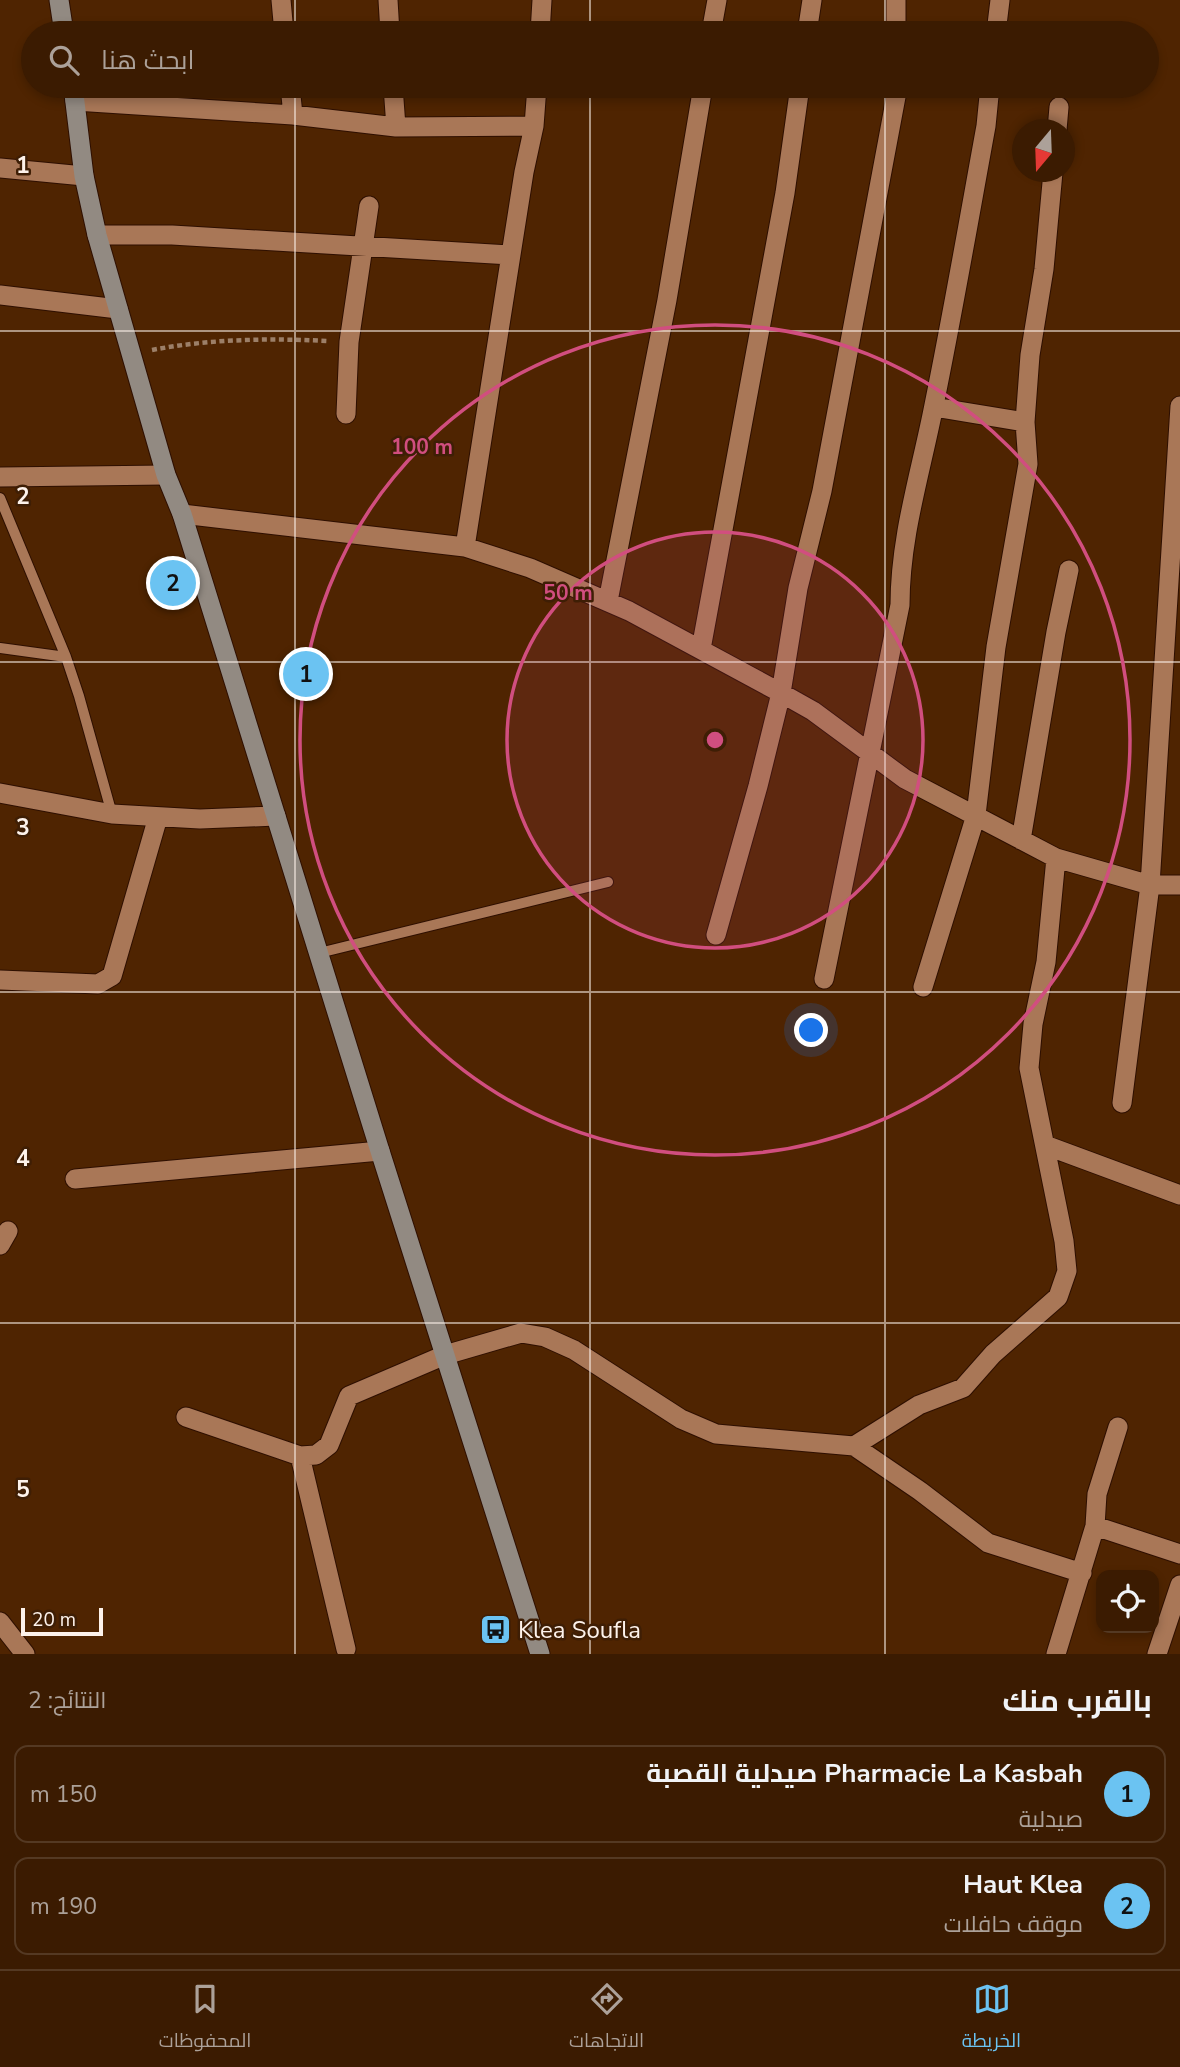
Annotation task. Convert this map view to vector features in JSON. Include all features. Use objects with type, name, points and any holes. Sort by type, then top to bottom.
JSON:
[{"type":"main road","points":[[59,0],[62,21]]},
{"type":"main road","points":[[74,98],[84,176],[97,235],[166,475],[182,514],[540,1654]]},
{"type":"street","points":[[281,0],[283,21]]},
{"type":"street","points":[[388,0],[389,21]]},
{"type":"street","points":[[541,21],[542,0]]},
{"type":"street","points":[[713,21],[717,0]]},
{"type":"street","points":[[809,21],[812,0]]},
{"type":"street","points":[[896,21],[897,0]]},
{"type":"street","points":[[997,21],[1000,0]]},
{"type":"street","points":[[114,98],[396,127],[534,126]]},
{"type":"street","points":[[291,98],[293,116]]},
{"type":"street","points":[[394,98],[396,127]]},
{"type":"street","points":[[465,547],[524,172],[534,126],[536,98]]},
{"type":"street","points":[[608,601],[667,300],[701,98]]},
{"type":"street","points":[[701,649],[785,193],[798,98]]},
{"type":"street","points":[[716,935],[758,786],[780,693],[799,588],[822,491],[896,98]]},
{"type":"street","points":[[824,979],[900,604],[900,569],[906,531],[934,407],[986,127],[989,98]]},
{"type":"street","points":[[1058,119],[1059,107]]},
{"type":"street","points":[[0,168],[84,176]]},
{"type":"street","points":[[923,987],[976,815],[996,647],[1028,464],[1026,422],[1030,355],[1044,269],[1052,182]]},
{"type":"street","points":[[346,414],[349,342],[369,206]]},
{"type":"street","points":[[97,235],[172,234],[363,248],[511,255]]},
{"type":"street","points":[[0,295],[118,309]]},
{"type":"street","points":[[1122,1103],[1150,885],[1180,406]]},
{"type":"street","points":[[934,407],[1026,422]]},
{"type":"street","points":[[0,477],[166,475]]},
{"type":"street","points":[[182,514],[465,547],[530,568],[608,601],[701,649],[813,711],[905,779],[1056,858],[1150,885],[1180,885]]},
{"type":"street","points":[[1020,839],[1069,570]]},
{"type":"street","points":[[0,793],[112,814],[200,819],[276,816]]},
{"type":"street","points":[[0,980],[98,984],[112,976],[158,817]]},
{"type":"street","points":[[854,1446],[919,1405],[963,1388],[993,1354],[1058,1297],[1067,1271],[1064,1241],[1029,1068],[1033,1024],[1046,962],[1056,858]]},
{"type":"street","points":[[1045,1145],[1180,1195]]},
{"type":"street","points":[[75,1179],[380,1151]]},
{"type":"street","points":[[186,1417],[300,1456],[316,1455],[329,1445],[349,1396],[365,1387],[445,1355],[521,1333],[545,1337],[574,1350],[681,1419],[716,1434],[854,1446],[920,1491],[988,1544],[1083,1573]]},
{"type":"street","points":[[1056,1654],[1083,1573],[1095,1526],[1097,1494],[1118,1427]]},
{"type":"street","points":[[300,1456],[346,1649]]},
{"type":"street","points":[[1095,1526],[1180,1554]]},
{"type":"street","points":[[1157,1654],[1180,1586]]},
{"type":"street","points":[[0,1622],[25,1654]]},
{"type":"lane","points":[[0,498],[66,657],[112,814]]},
{"type":"lane","points":[[0,648],[66,657]]},
{"type":"lane","points":[[319,953],[608,882]]},
{"type":"path","points":[[131,354],[184,344],[281,339],[349,342]]},
{"type":"place","name":"Haut Klea","points":[[173,583]]},
{"type":"place","name":"Pharmacie La Kasbah صيدلية القصبة","points":[[306,674]]},
{"type":"place","name":"Klea Soufla","points":[[495,1630]]}]
